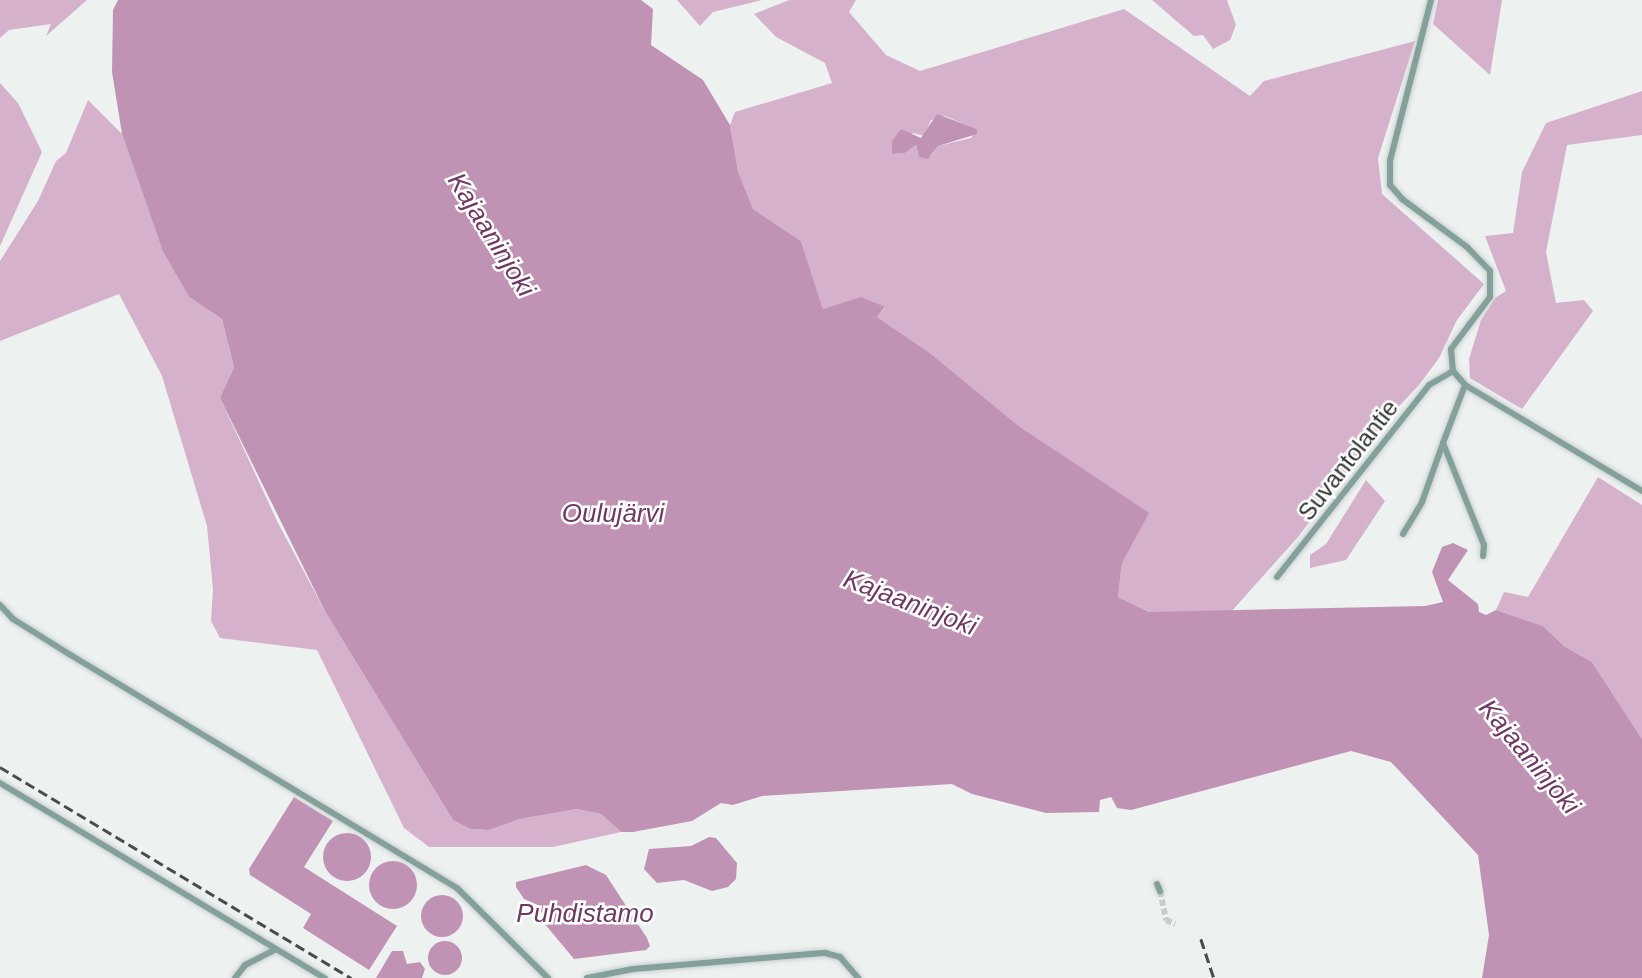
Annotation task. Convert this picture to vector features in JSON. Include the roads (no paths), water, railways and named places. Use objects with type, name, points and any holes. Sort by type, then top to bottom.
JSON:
[{"type":"street","points":[[1432,0],[1390,161],[1390,185],[1402,200],[1467,247],[1490,271],[1490,297],[1451,349],[1453,371],[1465,385],[1642,491]]},
{"type":"street","name":"Suvantolantie","points":[[1277,577],[1429,385],[1453,371]]},
{"type":"street","points":[[1403,534],[1422,502],[1465,385]]},
{"type":"street","points":[[1443,443],[1484,545],[1483,556]]},
{"type":"street","points":[[0,605],[13,619],[69,654],[458,889],[548,978]]},
{"type":"street","points":[[0,783],[325,978]]},
{"type":"street","points":[[235,978],[245,965],[276,949]]},
{"type":"street","points":[[587,978],[633,969],[825,953],[840,957],[858,978]]},
{"type":"water","name":"Oulujärvi","points":[[118,0],[641,0],[653,9],[651,45],[703,80],[730,125],[738,171],[753,209],[801,241],[823,309],[861,297],[885,307],[877,317],[930,353],[1020,427],[1149,513],[1122,563],[1118,597],[1149,612],[1425,606],[1443,602],[1432,572],[1442,547],[1453,543],[1468,550],[1448,580],[1478,604],[1479,612],[1486,615],[1496,610],[1543,626],[1564,646],[1592,662],[1642,739],[1642,978],[1482,978],[1489,935],[1478,855],[1391,762],[1351,751],[1131,810],[1117,808],[1111,797],[1100,800],[1099,812],[1046,813],[972,794],[952,784],[762,796],[733,805],[721,803],[692,821],[633,832],[621,832],[601,814],[577,809],[520,819],[489,830],[470,829],[453,820],[326,613],[220,398],[234,367],[222,319],[189,297],[163,252],[122,134],[112,72],[113,10]]},
{"type":"water","points":[[937,114],[977,129],[977,134],[938,146],[928,159],[919,157],[916,145],[905,153],[892,154],[892,141],[901,129],[921,138]]},
{"type":"water","points":[[294,797],[333,821],[304,867],[397,926],[369,970],[303,928],[311,914],[250,875],[249,869]]},
{"type":"water","points":[[347,833],[364,840],[371,857],[364,874],[347,881],[330,874],[323,857],[330,840]]},
{"type":"water","points":[[709,837],[716,838],[737,863],[736,879],[728,887],[712,891],[684,880],[657,883],[644,869],[649,849],[691,846]]},
{"type":"water","points":[[393,861],[410,868],[417,885],[410,902],[393,909],[376,902],[369,885],[376,868]]},
{"type":"water","name":"Puhdistamo","points":[[586,865],[606,875],[647,938],[650,946],[646,950],[574,959],[544,923],[540,906],[524,899],[516,887],[516,882]]},
{"type":"water","points":[[442,895],[457,901],[463,916],[457,931],[442,937],[427,931],[421,916],[427,901]]},
{"type":"water","points":[[445,941],[457,946],[462,958],[457,970],[445,975],[433,970],[428,958],[433,946]]},
{"type":"water","points":[[392,951],[403,951],[407,964],[420,962],[425,969],[422,978],[376,978]]},
{"type":"tunnel","points":[[1160,891],[1166,920],[1175,924]]},
{"type":"railway","points":[[0,767],[351,978]]},
{"type":"railway","points":[[1201,939],[1214,978]]},
{"type":"water label","name":"Kajaaninjoki","points":[[491,235]]},
{"type":"water label","name":"Kajaaninjoki","points":[[910,603]]},
{"type":"water label","name":"Kajaaninjoki","points":[[1529,757]]}]
